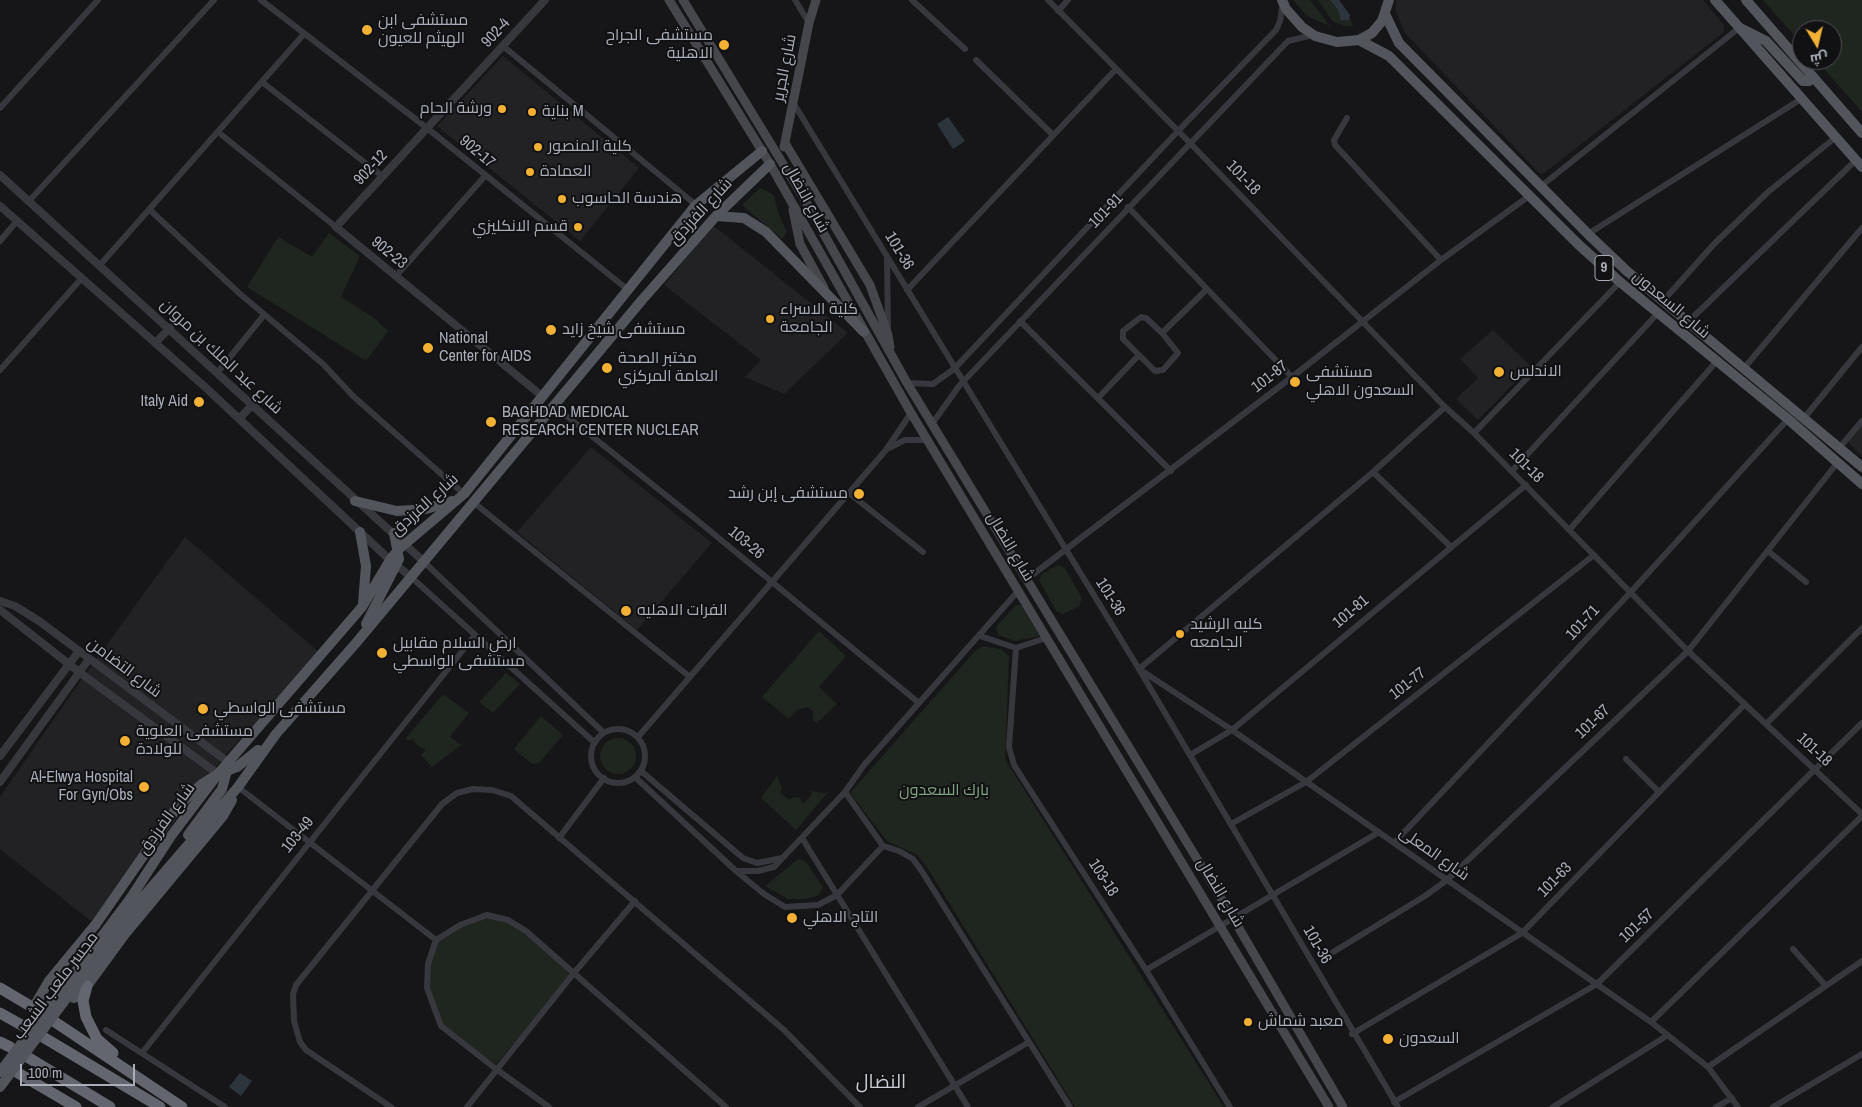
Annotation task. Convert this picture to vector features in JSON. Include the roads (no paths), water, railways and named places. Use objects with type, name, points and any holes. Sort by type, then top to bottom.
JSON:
[{"type":"highway","points":[[86,986],[83,1000],[86,1018],[91,1029],[97,1039],[139,1076]]},
{"type":"highway","points":[[0,988],[35,1009]]},
{"type":"highway","points":[[0,1013],[24,1027]]},
{"type":"highway","points":[[55,1022],[139,1076],[182,1107]]},
{"type":"highway","points":[[43,1037],[160,1107]]},
{"type":"highway","points":[[29,1058],[110,1107]]},
{"type":"highway","points":[[18,1073],[76,1107]]},
{"type":"main road","name":"شارع النضال","points":[[669,0],[770,164],[911,413],[1330,1107]]},
{"type":"main road","name":"شارع النضال","points":[[683,0],[778,156],[907,383],[1234,918],[1343,1107]]},
{"type":"main road","name":"شارع الجرير","points":[[770,164],[778,156],[785,143],[809,23],[816,0]]},
{"type":"main road","points":[[1282,1],[1296,22],[1314,35],[1337,42],[1359,40],[1372,32],[1386,14],[1389,0]]},
{"type":"main road","points":[[1715,0],[1859,164]]},
{"type":"main road","points":[[1746,0],[1862,133]]},
{"type":"main road","name":"شارع السعدون","points":[[1386,14],[1399,43],[1588,234],[1663,301],[1746,367],[1862,467]]},
{"type":"main road","points":[[1739,28],[1766,40],[1803,81],[1809,81],[1811,75]]},
{"type":"main road","name":"شارع السعدون","points":[[1359,40],[1389,56],[1529,196],[1620,282],[1788,419],[1862,484]]},
{"type":"main road","points":[[762,151],[785,143],[870,285],[888,335],[890,352]]},
{"type":"main road","name":"شارع الفرزدق","points":[[133,902],[172,836],[224,769],[323,656],[362,608],[393,563],[402,545],[462,496],[696,205],[762,151]]},
{"type":"main road","name":"شارع الفرزدق","points":[[133,902],[236,788],[276,734],[356,643],[423,561],[716,216],[770,164]]},
{"type":"main road","points":[[792,205],[800,244],[826,293]]},
{"type":"main road","points":[[716,216],[744,218],[766,232],[826,293],[838,308],[864,332]]},
{"type":"main road","points":[[823,233],[835,226]]},
{"type":"main road","points":[[355,501],[379,509],[413,511],[462,496]]},
{"type":"main road","points":[[360,532],[366,566],[362,608]]},
{"type":"main road","points":[[394,533],[402,545]]},
{"type":"main road","points":[[356,643],[393,563]]},
{"type":"main road","points":[[35,1009],[49,981],[96,924],[178,806],[202,784],[224,769],[244,763],[276,734]]},
{"type":"main road","points":[[74,998],[86,986],[125,934],[223,816],[236,788]]},
{"type":"main road","name":"مجسر ملعب الشعب","points":[[0,1072],[133,902]]},
{"type":"main road","name":"مجسر ملعب الشعب","points":[[0,1087],[133,902]]},
{"type":"main road","points":[[47,996],[49,981]]},
{"type":"street","points":[[0,108],[98,0]]},
{"type":"street","points":[[28,201],[214,0]]},
{"type":"street","name":"902-17","points":[[260,0],[427,128],[484,176],[627,289]]},
{"type":"street","name":"902-4","points":[[427,128],[545,0]]},
{"type":"street","points":[[795,0],[809,23]]},
{"type":"street","points":[[912,0],[965,48]]},
{"type":"street","name":"101-18","points":[[1048,0],[1190,143],[1445,407],[1474,432],[1630,593],[1688,651],[1862,815]]},
{"type":"street","points":[[1058,10],[1068,0]]},
{"type":"street","name":"101-91","points":[[907,383],[933,384],[954,369],[1276,30],[1280,21],[1282,1]]},
{"type":"street","points":[[1540,187],[1739,28]]},
{"type":"street","points":[[100,265],[304,34]]},
{"type":"street","name":"101-91","points":[[932,424],[944,404],[962,382],[1288,41],[1314,35]]},
{"type":"street","points":[[503,46],[696,205]]},
{"type":"street","points":[[976,60],[1053,135]]},
{"type":"street","points":[[907,290],[1116,69]]},
{"type":"street","points":[[262,82],[382,176]]},
{"type":"street","points":[[1588,234],[1801,99]]},
{"type":"street","name":"101-36","points":[[794,104],[1065,551],[1139,669],[1352,1034],[1396,1104]]},
{"type":"street","points":[[1347,118],[1334,140],[1335,145],[1441,260]]},
{"type":"street","name":"902-12","points":[[336,227],[427,128]]},
{"type":"street","name":"902-23","points":[[218,132],[542,396]]},
{"type":"street","points":[[1663,301],[1714,244],[1768,192],[1836,138]]},
{"type":"street","points":[[1688,322],[1859,164]]},
{"type":"street","name":"شارع عبد الملك بن مروان","points":[[0,175],[253,404],[355,501],[394,533]]},
{"type":"street","points":[[396,276],[484,176]]},
{"type":"street","name":"101-87","points":[[1027,579],[1171,471],[1441,260],[1529,196]]},
{"type":"street","name":"شارع عبد الملك بن مروان","points":[[0,206],[240,419],[393,563],[411,577]]},
{"type":"street","points":[[1128,208],[1292,377]]},
{"type":"street","points":[[150,210],[264,315],[323,364],[354,397],[462,496]]},
{"type":"street","points":[[0,240],[17,221]]},
{"type":"street","points":[[1746,367],[1862,228]]},
{"type":"street","points":[[886,257],[888,335]]},
{"type":"street","points":[[0,370],[81,279]]},
{"type":"street","points":[[1474,432],[1620,282]]},
{"type":"street","points":[[1162,333],[1207,289]]},
{"type":"street","points":[[1512,471],[1658,313]]},
{"type":"street","points":[[218,372],[264,315]]},
{"type":"street","points":[[1141,317],[1146,318],[1162,333],[1178,352],[1163,370],[1155,371],[1123,339],[1123,331],[1141,317]]},
{"type":"street","points":[[1020,321],[1171,471]]},
{"type":"street","points":[[155,343],[170,328]]},
{"type":"street","points":[[1805,418],[1862,347]]},
{"type":"street","points":[[1098,398],[1139,355]]},
{"type":"street","points":[[1570,530],[1716,362]]},
{"type":"street","points":[[240,419],[253,404]]},
{"type":"street","name":"103-26","points":[[554,406],[692,516],[919,703]]},
{"type":"street","points":[[1139,669],[1374,472],[1445,407]]},
{"type":"street","points":[[638,737],[886,450],[911,413]]},
{"type":"street","name":"101-71","points":[[1394,843],[1630,593],[1788,419]]},
{"type":"street","points":[[1840,447],[1862,421]]},
{"type":"street","points":[[886,450],[905,440],[929,440]]},
{"type":"street","name":"101-67","points":[[1325,957],[1425,896],[1446,880],[1688,651],[1838,462]]},
{"type":"street","points":[[1374,472],[1451,547]]},
{"type":"street","name":"101-81","points":[[1190,755],[1232,730],[1526,485]]},
{"type":"street","points":[[849,493],[923,552]]},
{"type":"street","points":[[473,502],[690,677]]},
{"type":"street","points":[[402,545],[423,561],[604,733]]},
{"type":"street","points":[[1768,550],[1806,582]]},
{"type":"street","name":"101-77","points":[[1231,824],[1306,782],[1594,555]]},
{"type":"street","points":[[411,577],[595,742]]},
{"type":"street","points":[[736,872],[758,871],[774,867],[845,792],[864,765],[1019,590]]},
{"type":"street","name":"شارع التضامن","points":[[0,600],[15,606],[79,651],[224,769]]},
{"type":"street","points":[[7,617],[15,606]]},
{"type":"street","name":"شارع التضامن","points":[[0,610],[79,672],[224,769]]},
{"type":"street","points":[[1766,724],[1862,628]]},
{"type":"street","name":"103-49","points":[[142,1053],[475,635]]},
{"type":"street","points":[[980,636],[1016,648],[1046,638]]},
{"type":"street","name":"103-18","points":[[1016,648],[1009,747],[1014,765],[1146,970],[1230,1107]]},
{"type":"street","points":[[0,756],[79,651]]},
{"type":"street","points":[[0,782],[89,659]]},
{"type":"street","name":"شارع المعلى","points":[[1139,669],[1232,730],[1651,1022],[1708,1067],[1738,1107]]},
{"type":"street","name":"101-63","points":[[1352,1034],[1522,933],[1745,704]]},
{"type":"street","name":"101-57","points":[[1396,1104],[1598,984],[1816,771],[1862,723]]},
{"type":"street","points":[[616,729],[628,730],[638,737],[645,754],[641,771],[635,777],[619,782],[604,778],[593,766],[592,758],[595,742],[604,733],[616,729]]},
{"type":"street","points":[[1626,759],[1660,792]]},
{"type":"street","points":[[641,771],[743,858],[757,863],[782,858]]},
{"type":"street","points":[[635,777],[736,872],[784,907],[818,904],[837,895],[883,846]]},
{"type":"street","points":[[559,838],[604,778]]},
{"type":"street","points":[[236,788],[310,842],[436,940]]},
{"type":"street","points":[[391,1107],[306,1050],[300,1042],[292,1010],[293,994],[296,986],[442,804],[457,793],[473,789],[492,790],[511,796],[784,1030],[860,1107]]},
{"type":"street","points":[[845,792],[883,846],[899,850],[913,859],[921,870],[1070,1107]]},
{"type":"street","points":[[1651,1022],[1862,815]]},
{"type":"street","points":[[1146,970],[1379,832]]},
{"type":"street","points":[[802,838],[968,1107]]},
{"type":"street","points":[[467,1107],[574,973],[635,901]]},
{"type":"street","points":[[549,1107],[496,1070],[442,1026],[427,988],[428,964],[436,940],[460,925],[486,915],[508,920],[526,931],[726,1107]]},
{"type":"street","points":[[1793,948],[1826,986]]},
{"type":"street","points":[[1708,1067],[1862,961]]},
{"type":"street","points":[[106,1030],[225,1107]]},
{"type":"street","points":[[1553,1107],[1668,1035]]},
{"type":"street","points":[[918,1107],[1029,1042]]},
{"type":"street","points":[[1773,1107],[1862,1054]]},
{"type":"street","points":[[1716,1107],[1732,1098]]},
{"type":"place","name":"مستشفى ابن الهيثم للعيون","points":[[367,30]]},
{"type":"place","name":"مستشفى الجراح الاهلية","points":[[724,45]]},
{"type":"place","name":"ورشة الحام","points":[[502,109]]},
{"type":"place","name":"بناية M","points":[[532,112]]},
{"type":"place","name":"كلية المنصور","points":[[538,147]]},
{"type":"place","name":"العمادة","points":[[530,172]]},
{"type":"place","name":"هندسة الحاسوب","points":[[562,199]]},
{"type":"place","name":"قسم الانكليزي","points":[[578,227]]},
{"type":"place","name":"كلية الاسراء الجامعة","points":[[770,319]]},
{"type":"place","name":"مستشفى شيخ زايد","points":[[551,330]]},
{"type":"place","name":"National Center for AIDS","points":[[428,348]]},
{"type":"place","name":"مختبر الصحة العامة المركزي","points":[[607,368]]},
{"type":"place","name":"الاندلس","points":[[1499,372]]},
{"type":"place","name":"مستشفى السعدون الاهلي","points":[[1295,382]]},
{"type":"place","name":"Italy Aid","points":[[199,402]]},
{"type":"place","name":"BAGHDAD MEDICAL RESEARCH CENTER NUCLEAR","points":[[491,422]]},
{"type":"place","name":"مستشفى إبن رشد","points":[[859,494]]},
{"type":"place","name":"الفرات الاهليه","points":[[626,611]]},
{"type":"place","name":"كليه الرشيد الجامعه","points":[[1180,634]]},
{"type":"place","name":"ارض السلام مقابيل مستشفى الواسطي","points":[[382,653]]},
{"type":"place","name":"مستشفى الواسطي","points":[[203,709]]},
{"type":"place","name":"مستشفى العلوية للولادة","points":[[125,741]]},
{"type":"place","name":"Al-Elwya Hospital For Gyn/Obs","points":[[144,787]]},
{"type":"place","name":"التاج الاهلي","points":[[792,918]]},
{"type":"place","name":"معبد شماش","points":[[1248,1022]]},
{"type":"place","name":"السعدون","points":[[1388,1039]]},
{"type":"district","name":"النضال","points":[[881,1083]]},
{"type":"park label","name":"بارك السعدون","points":[[944,791]]}]
